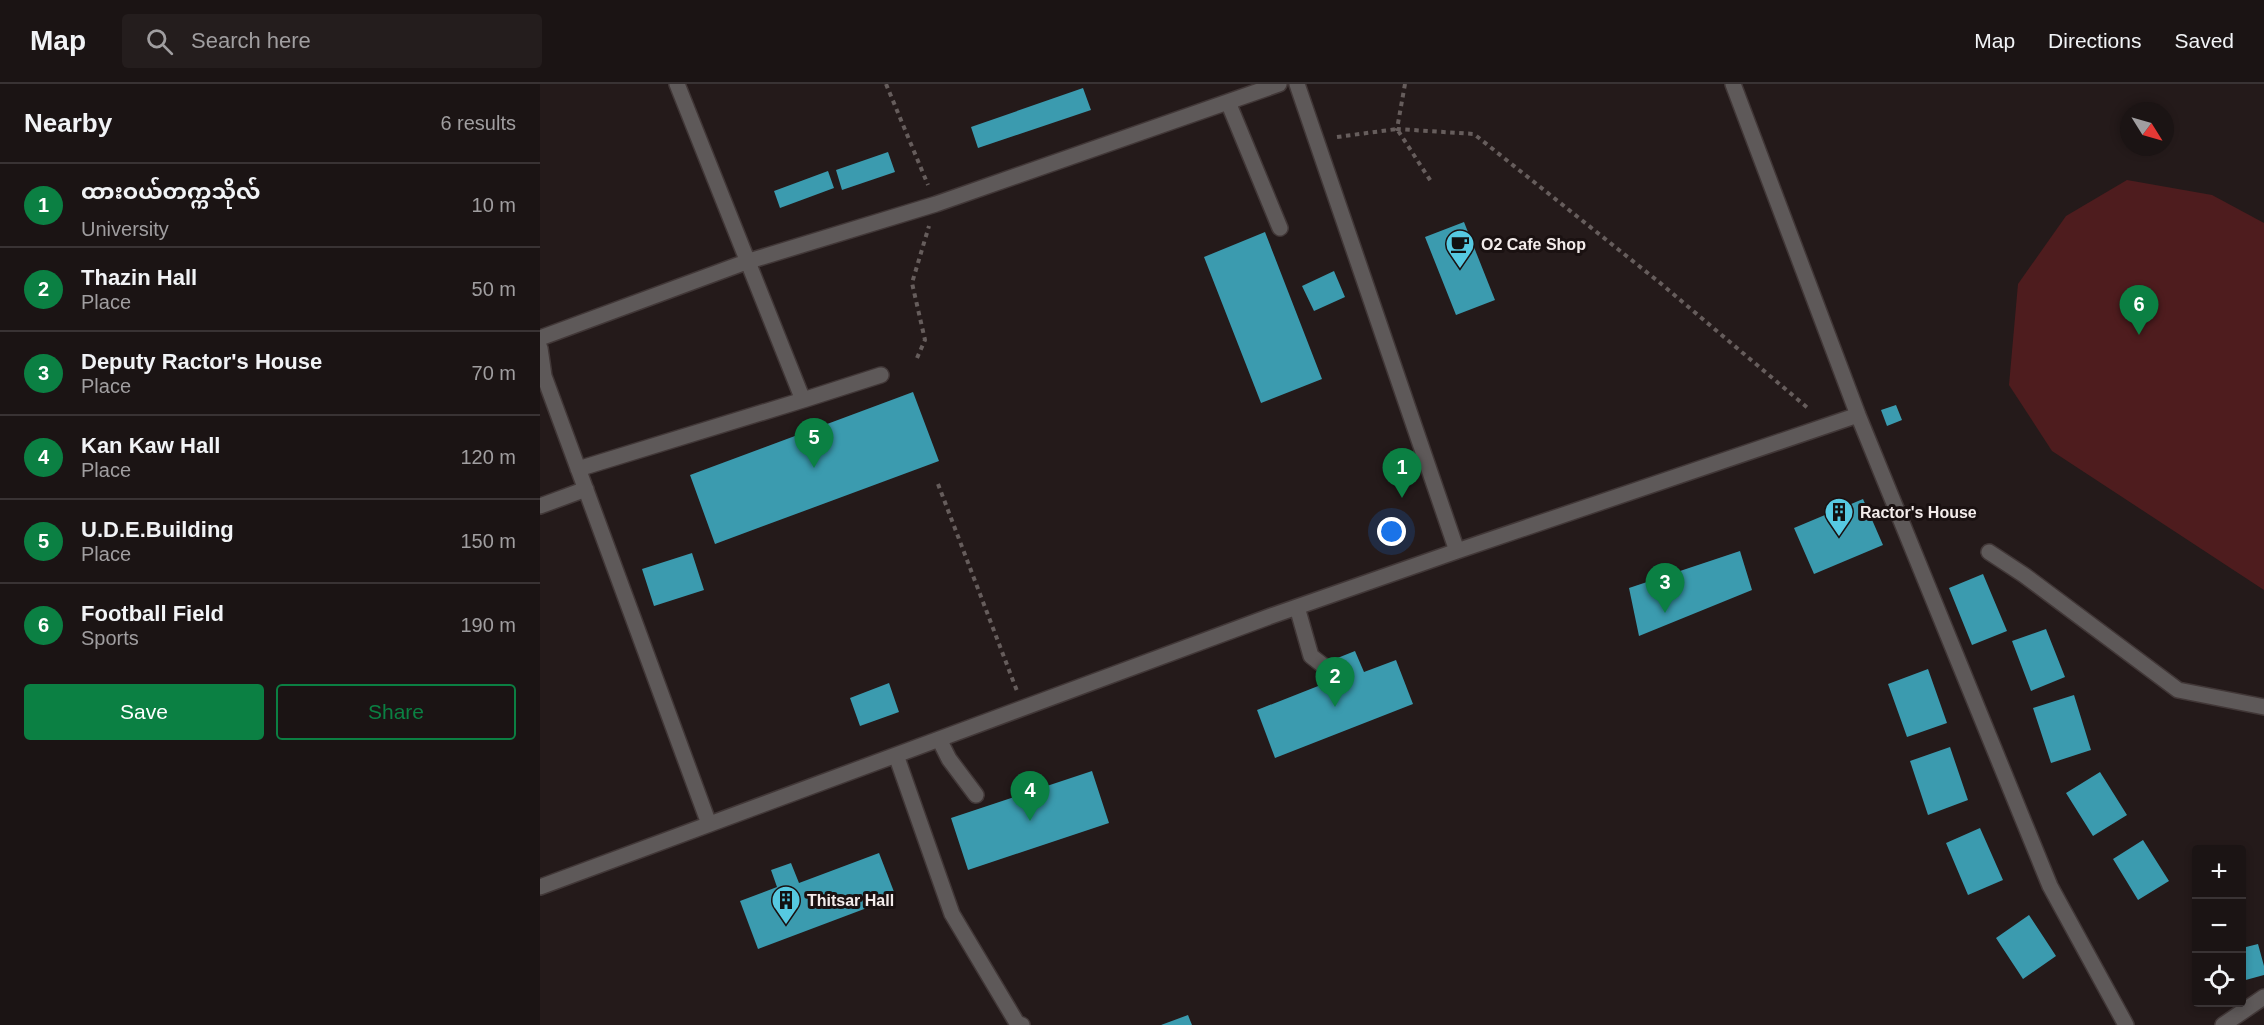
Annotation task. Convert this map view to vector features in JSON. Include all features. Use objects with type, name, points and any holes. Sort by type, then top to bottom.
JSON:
[{"type":"street","points":[[677,84],[746,262],[803,400]]},
{"type":"street","points":[[540,338],[746,262],[936,204],[1280,84]]},
{"type":"street","points":[[1297,84],[1457,551]]},
{"type":"street","points":[[1733,84],[1858,416],[2050,886],[2126,1025]]},
{"type":"street","points":[[1228,102],[1280,228]]},
{"type":"street","points":[[540,348],[544,376],[709,824]]},
{"type":"street","points":[[578,469],[881,375]]},
{"type":"street","points":[[540,887],[1271,616],[1858,416]]},
{"type":"street","points":[[540,506],[586,489]]},
{"type":"street","points":[[1989,552],[2024,575],[2178,690],[2263,710]]},
{"type":"street","points":[[1297,607],[1311,656],[1329,670]]},
{"type":"street","points":[[939,739],[949,759],[976,795]]},
{"type":"street","points":[[896,755],[952,914],[1018,1024]]},
{"type":"street","points":[[2223,1025],[2264,997]]},
{"type":"path","points":[[886,84],[936,204],[912,283],[925,340],[916,358]]},
{"type":"path","points":[[1405,84],[1397,129],[1432,183]]},
{"type":"path","points":[[1335,137],[1397,129],[1474,134],[1659,282],[1829,426]]},
{"type":"path","points":[[938,484],[1023,708]]},
{"type":"shaded area","points":[[2127,180],[2212,195],[2264,223],[2264,590],[2052,451],[2009,385],[2018,284],[2066,216]]},
{"type":"building","points":[[1083,88],[1091,110],[978,148],[971,127]]},
{"type":"building","points":[[888,152],[895,172],[842,190],[836,170]]},
{"type":"building","points":[[828,171],[834,188],[780,208],[774,191]]},
{"type":"building","name":"O2 Cafe Shop","points":[[1464,222],[1495,300],[1456,315],[1425,237]]},
{"type":"building","points":[[1265,232],[1322,379],[1261,403],[1204,257]]},
{"type":"building","points":[[1334,271],[1345,297],[1314,311],[1302,286]]},
{"type":"building","points":[[913,392],[939,461],[715,544],[690,475]]},
{"type":"building","points":[[1896,405],[1902,420],[1887,426],[1881,410]]},
{"type":"building","name":"Ractor's House","points":[[1863,499],[1883,545],[1814,574],[1794,528]]},
{"type":"building","points":[[1740,551],[1752,590],[1639,636],[1629,588]]},
{"type":"building","points":[[692,553],[704,590],[654,606],[642,569]]},
{"type":"building","points":[[1983,574],[2007,631],[1972,645],[1949,588]]},
{"type":"building","points":[[2046,629],[2065,677],[2031,691],[2012,641]]},
{"type":"building","points":[[1355,651],[1364,672],[1396,660],[1413,704],[1275,758],[1257,710],[1341,677],[1335,659]]},
{"type":"building","points":[[1928,669],[1947,723],[1907,737],[1888,684]]},
{"type":"building","points":[[889,683],[899,712],[860,726],[850,698]]},
{"type":"building","points":[[2074,695],[2091,750],[2051,763],[2033,708]]},
{"type":"building","points":[[1950,747],[1968,800],[1928,815],[1910,761]]},
{"type":"building","points":[[1092,771],[1109,823],[968,870],[951,818]]},
{"type":"building","points":[[2100,772],[2127,815],[2093,836],[2066,793]]},
{"type":"building","points":[[1980,828],[2003,880],[1968,895],[1946,843]]},
{"type":"building","points":[[2143,840],[2169,881],[2138,900],[2113,859]]},
{"type":"building","name":"Thitsar Hall","points":[[879,853],[896,897],[758,949],[740,901],[777,887],[771,870],[791,863],[799,883]]},
{"type":"building","points":[[2029,915],[2056,956],[2023,979],[1996,938]]},
{"type":"building","points":[[2258,944],[2264,975],[2246,980],[2246,947]]},
{"type":"building","points":[[1188,1015],[1192,1025],[1161,1025]]},
{"type":"place","name":"O2 Cafe Shop","points":[[1460,270]]},
{"type":"place","name":"Football Field","points":[[2139,335]]},
{"type":"place","name":"U.D.E.Building","points":[[814,468]]},
{"type":"place","name":"ထားဝယ်တက္ကသိုလ်","points":[[1402,498]]},
{"type":"place","name":"Ractor's House","points":[[1839,538]]},
{"type":"place","name":"Deputy Ractor's House","points":[[1665,613]]},
{"type":"place","name":"Thazin Hall","points":[[1335,707]]},
{"type":"place","name":"Kan Kaw Hall","points":[[1030,821]]},
{"type":"place","name":"Thitsar Hall","points":[[786,926]]}]
